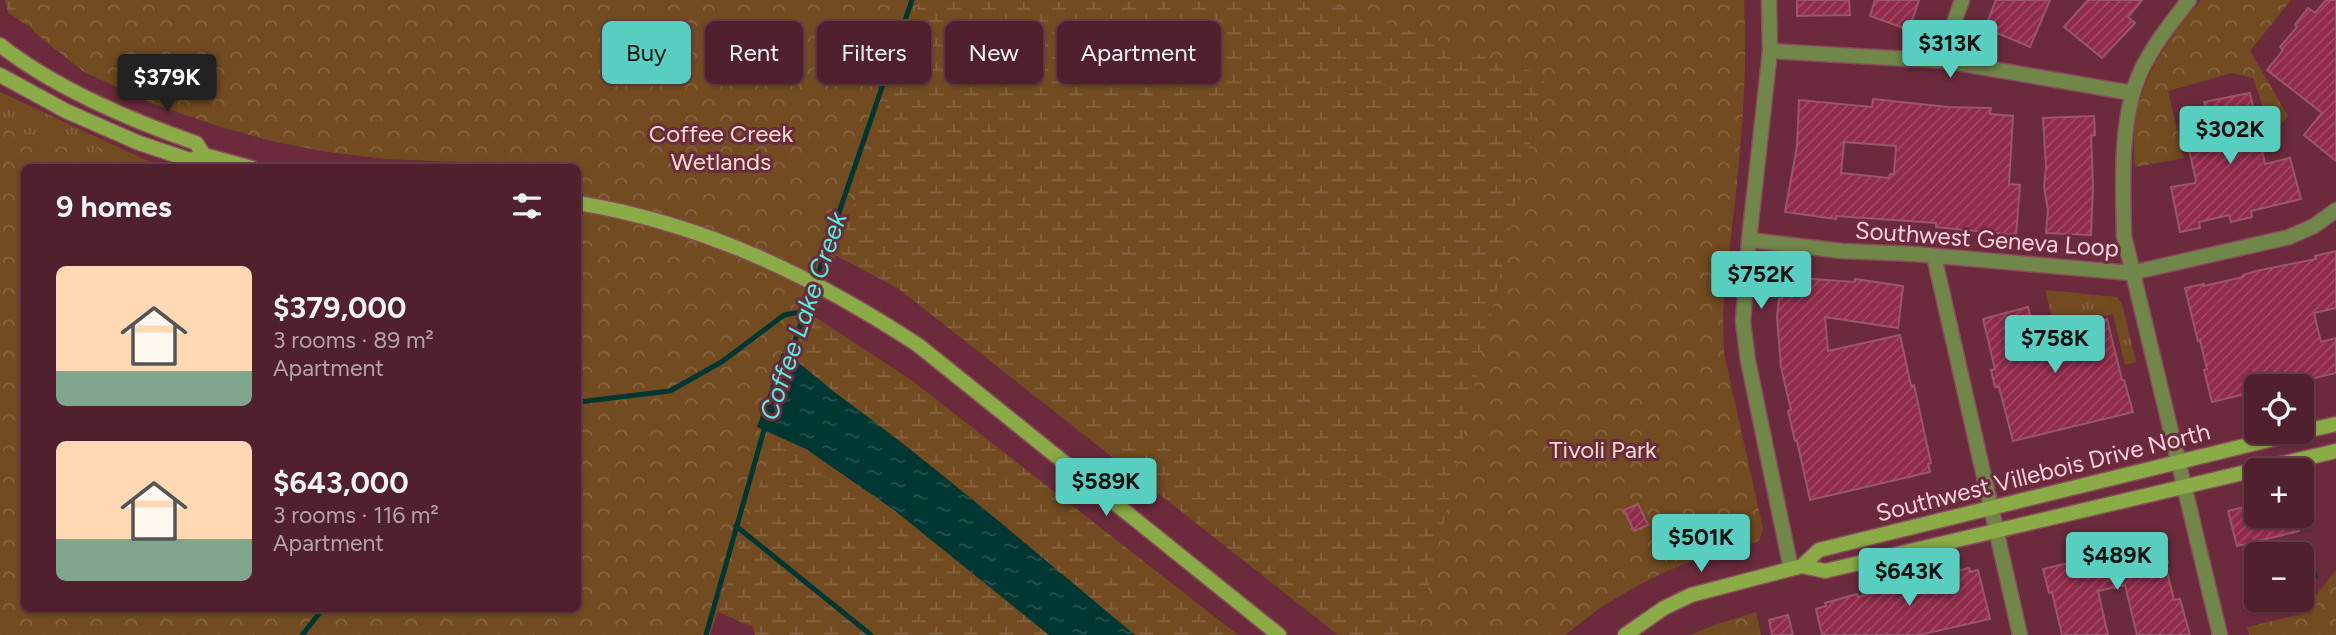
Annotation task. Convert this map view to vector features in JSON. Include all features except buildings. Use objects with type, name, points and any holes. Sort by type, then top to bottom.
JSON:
[{"type":"main road","points":[[0,44],[33,67],[102,105],[196,143],[204,155]]},
{"type":"main road","points":[[0,75],[114,134],[190,160],[204,155],[238,164]]},
{"type":"main road","points":[[581,204],[704,235],[802,276],[887,325],[918,345],[1279,635]]},
{"type":"main road","name":"Southwest Villebois Drive North","points":[[2314,429],[2336,424]]},
{"type":"main road","name":"Southwest Villebois Drive North","points":[[1625,635],[1664,608],[1691,595],[1796,567],[1819,550],[2251,444]]},
{"type":"main road","name":"Southwest Villebois Drive North","points":[[1796,567],[1825,571],[2336,451]]},
{"type":"street","points":[[1769,0],[1770,51],[1749,240],[1743,322],[1746,348],[1796,567]]},
{"type":"street","points":[[1945,61],[1962,0]]},
{"type":"street","points":[[2189,0],[2157,42],[2132,93],[2127,126],[2123,236],[2220,635]]},
{"type":"street","points":[[1770,51],[1945,61],[2132,93]]},
{"type":"street","name":"Southwest Geneva Loop","points":[[1749,240],[1842,251],[2131,273],[2289,237],[2314,226],[2336,210]]},
{"type":"street","points":[[1934,256],[2020,635]]},
{"type":"green space","points":[[5,0],[1723,0],[1524,635],[1338,635],[899,289],[726,197],[71,53],[8,13]]},
{"type":"green space","name":"Coffee Creek Wetlands","points":[[14,0],[920,0],[913,21],[817,21],[817,84],[893,84],[710,635],[0,635],[0,119],[29,136],[94,156],[98,147],[145,164],[21,164],[21,612],[581,612],[581,164],[495,164],[385,159],[328,152],[271,141],[218,126],[156,105],[84,72],[35,33]]},
{"type":"green space","name":"Tivoli Park","points":[[1318,0],[1744,0],[1743,117],[1723,311],[1724,353],[1763,529],[1759,541],[1702,557],[1667,571],[1600,608],[1565,635],[1418,635],[1545,76]]},
{"type":"green space","points":[[2201,0],[2291,0],[2250,51],[2288,116],[2272,134],[2253,78],[2232,73],[2168,91],[2184,158],[2135,167],[2134,141],[2141,96],[2159,57]]},
{"type":"green space","points":[[0,92],[154,164],[21,164],[21,186],[0,313]]},
{"type":"green space","points":[[581,227],[806,311],[910,379],[1238,635],[755,635],[753,627],[581,553]]},
{"type":"green space","points":[[2045,290],[2117,297],[2122,304],[2136,362],[2125,365],[2113,314],[2055,328]]},
{"type":"green space","points":[[2336,570],[2336,635],[2249,635],[2247,627],[2303,612],[2314,612],[2314,598]]},
{"type":"green space","points":[[1756,612],[1761,635],[1690,635],[1717,624]]},
{"type":"water","points":[[782,353],[913,452],[1135,635],[1049,635],[894,510],[806,449],[757,427]]},
{"type":"water","points":[[2314,562],[2318,578],[2314,579]]},
{"type":"waterway","name":"Coffee Lake Creek","points":[[788,361],[912,0]]},
{"type":"waterway","points":[[581,402],[670,391],[723,361],[784,315],[806,311]]},
{"type":"waterway","name":"Coffee Lake Creek","points":[[706,635],[766,423]]},
{"type":"waterway","points":[[736,526],[871,635]]},
{"type":"waterway","points":[[302,635],[321,612]]}]
